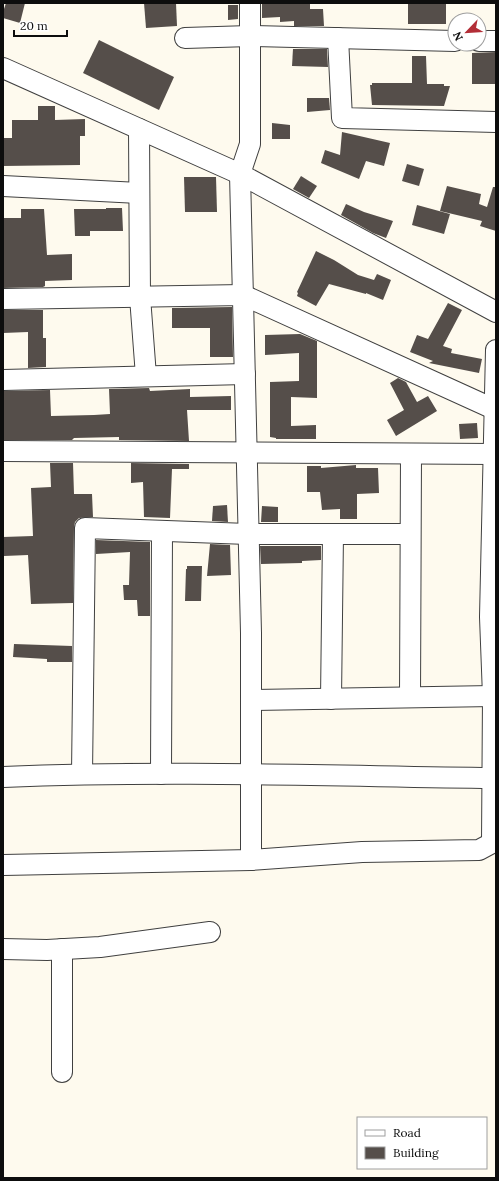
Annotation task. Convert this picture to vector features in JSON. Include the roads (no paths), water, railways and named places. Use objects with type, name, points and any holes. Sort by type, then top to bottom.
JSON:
[{"type":"street","points":[[250,3],[250,144],[240,174],[251,700],[251,860]]},
{"type":"street","points":[[185,38],[250,36],[447,41]]},
{"type":"street","points":[[338,38],[342,118],[496,122]]},
{"type":"street","points":[[3,68],[240,174],[496,312]]},
{"type":"street","points":[[139,129],[140,297],[146,376]]},
{"type":"street","points":[[3,186],[139,193]]},
{"type":"street","points":[[3,299],[243,295],[495,410]]},
{"type":"street","points":[[3,865],[251,860],[362,852],[479,850],[492,843],[496,350]]},
{"type":"street","points":[[3,380],[245,374]]},
{"type":"street","points":[[3,452],[494,454]]},
{"type":"street","points":[[410,698],[411,454]]},
{"type":"street","points":[[82,774],[85,528],[248,534],[410,534]]},
{"type":"street","points":[[161,774],[162,531]]},
{"type":"street","points":[[331,698],[333,534]]},
{"type":"street","points":[[251,700],[493,696]]},
{"type":"street","points":[[3,777],[82,774],[251,774],[493,778]]},
{"type":"street","points":[[3,949],[62,949],[100,947],[210,932]]},
{"type":"street","points":[[62,949],[62,1072]]}]
